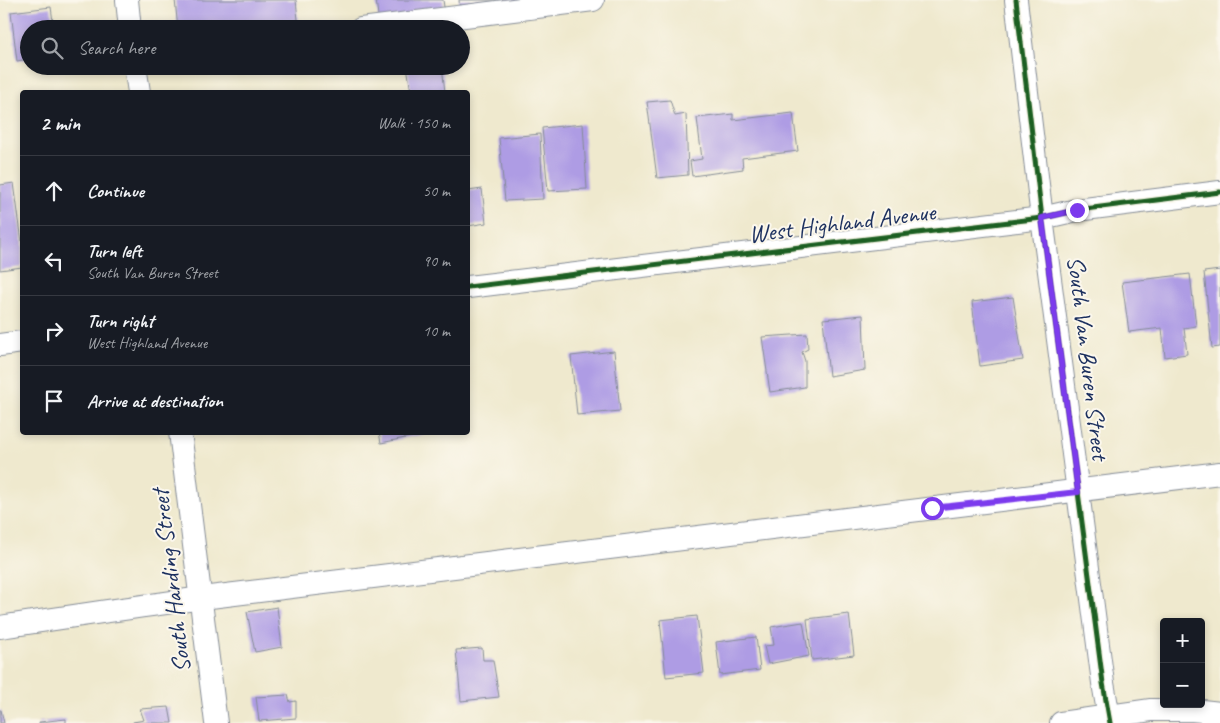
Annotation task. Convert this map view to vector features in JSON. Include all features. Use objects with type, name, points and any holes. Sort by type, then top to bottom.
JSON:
[{"type":"street","points":[[126,0],[129,20]]},
{"type":"street","points":[[433,20],[593,0]]},
{"type":"street","name":"South Van Buren Street","points":[[1016,0],[1042,218],[1109,720]]},
{"type":"street","points":[[137,75],[139,90]]},
{"type":"street","name":"West Highland Avenue","points":[[470,287],[1042,218],[1077,210],[1220,192]]},
{"type":"street","points":[[0,345],[20,342]]},
{"type":"street","name":"South Harding Street","points":[[180,435],[216,723]]},
{"type":"street","points":[[0,627],[200,598],[1078,492],[1220,473]]},
{"type":"street","points":[[1061,723],[1109,720],[1151,710],[1193,710],[1220,713]]},
{"type":"building","points":[[175,0],[296,0],[298,20],[177,20]]},
{"type":"building","points":[[376,0],[443,0],[445,14],[401,20],[379,20]]},
{"type":"building","points":[[459,0],[530,0],[460,10]]},
{"type":"building","points":[[51,7],[53,20],[20,20],[20,60],[17,61],[11,12]]},
{"type":"building","points":[[408,75],[443,75],[445,90],[411,90]]},
{"type":"building","points":[[670,100],[675,116],[686,114],[688,175],[657,178],[647,102]]},
{"type":"building","points":[[793,113],[798,151],[742,158],[743,169],[692,176],[690,161],[702,159],[697,118],[733,114],[733,120]]},
{"type":"building","points":[[583,124],[587,189],[548,191],[542,128]]},
{"type":"building","points":[[540,134],[543,199],[505,201],[499,138]]},
{"type":"building","points":[[14,183],[20,227],[20,267],[0,270],[0,185]]},
{"type":"building","points":[[482,189],[486,223],[470,226],[470,191]]},
{"type":"building","points":[[1220,270],[1220,347],[1212,348],[1204,272]]},
{"type":"building","points":[[1190,274],[1196,326],[1184,328],[1187,354],[1165,357],[1162,328],[1129,332],[1122,282]]},
{"type":"building","points":[[1013,297],[1023,360],[980,366],[972,302]]},
{"type":"building","points":[[863,315],[865,370],[829,376],[823,319]]},
{"type":"building","points":[[807,334],[808,349],[802,352],[805,361],[805,387],[770,392],[762,337]]},
{"type":"building","points":[[614,351],[620,411],[577,415],[571,356]]},
{"type":"building","points":[[380,435],[419,435],[381,443]]},
{"type":"building","points":[[277,607],[282,647],[255,652],[247,612]]},
{"type":"building","points":[[849,614],[854,655],[812,660],[807,619]]},
{"type":"building","points":[[697,616],[704,673],[666,677],[660,620]]},
{"type":"building","points":[[803,622],[809,656],[768,664],[764,646],[774,645],[771,627]]},
{"type":"building","points":[[756,637],[760,670],[720,675],[716,642]]},
{"type":"building","points":[[482,648],[483,660],[493,660],[499,697],[461,701],[456,650]]},
{"type":"building","points":[[288,695],[290,702],[296,701],[296,718],[259,721],[256,697]]},
{"type":"building","points":[[169,707],[172,723],[133,723],[144,720],[140,709]]},
{"type":"building","points":[[1,710],[4,723],[0,723]]},
{"type":"building","points":[[66,719],[66,723],[39,723],[39,722]]},
{"type":"cycle path","points":[[1016,0],[1042,218],[1103,683],[1110,723]]},
{"type":"cycle path","points":[[470,287],[1042,218],[1077,210],[1220,192]]},
{"type":"route","points":[[932,508],[1078,492],[1042,218],[1077,210]]}]
